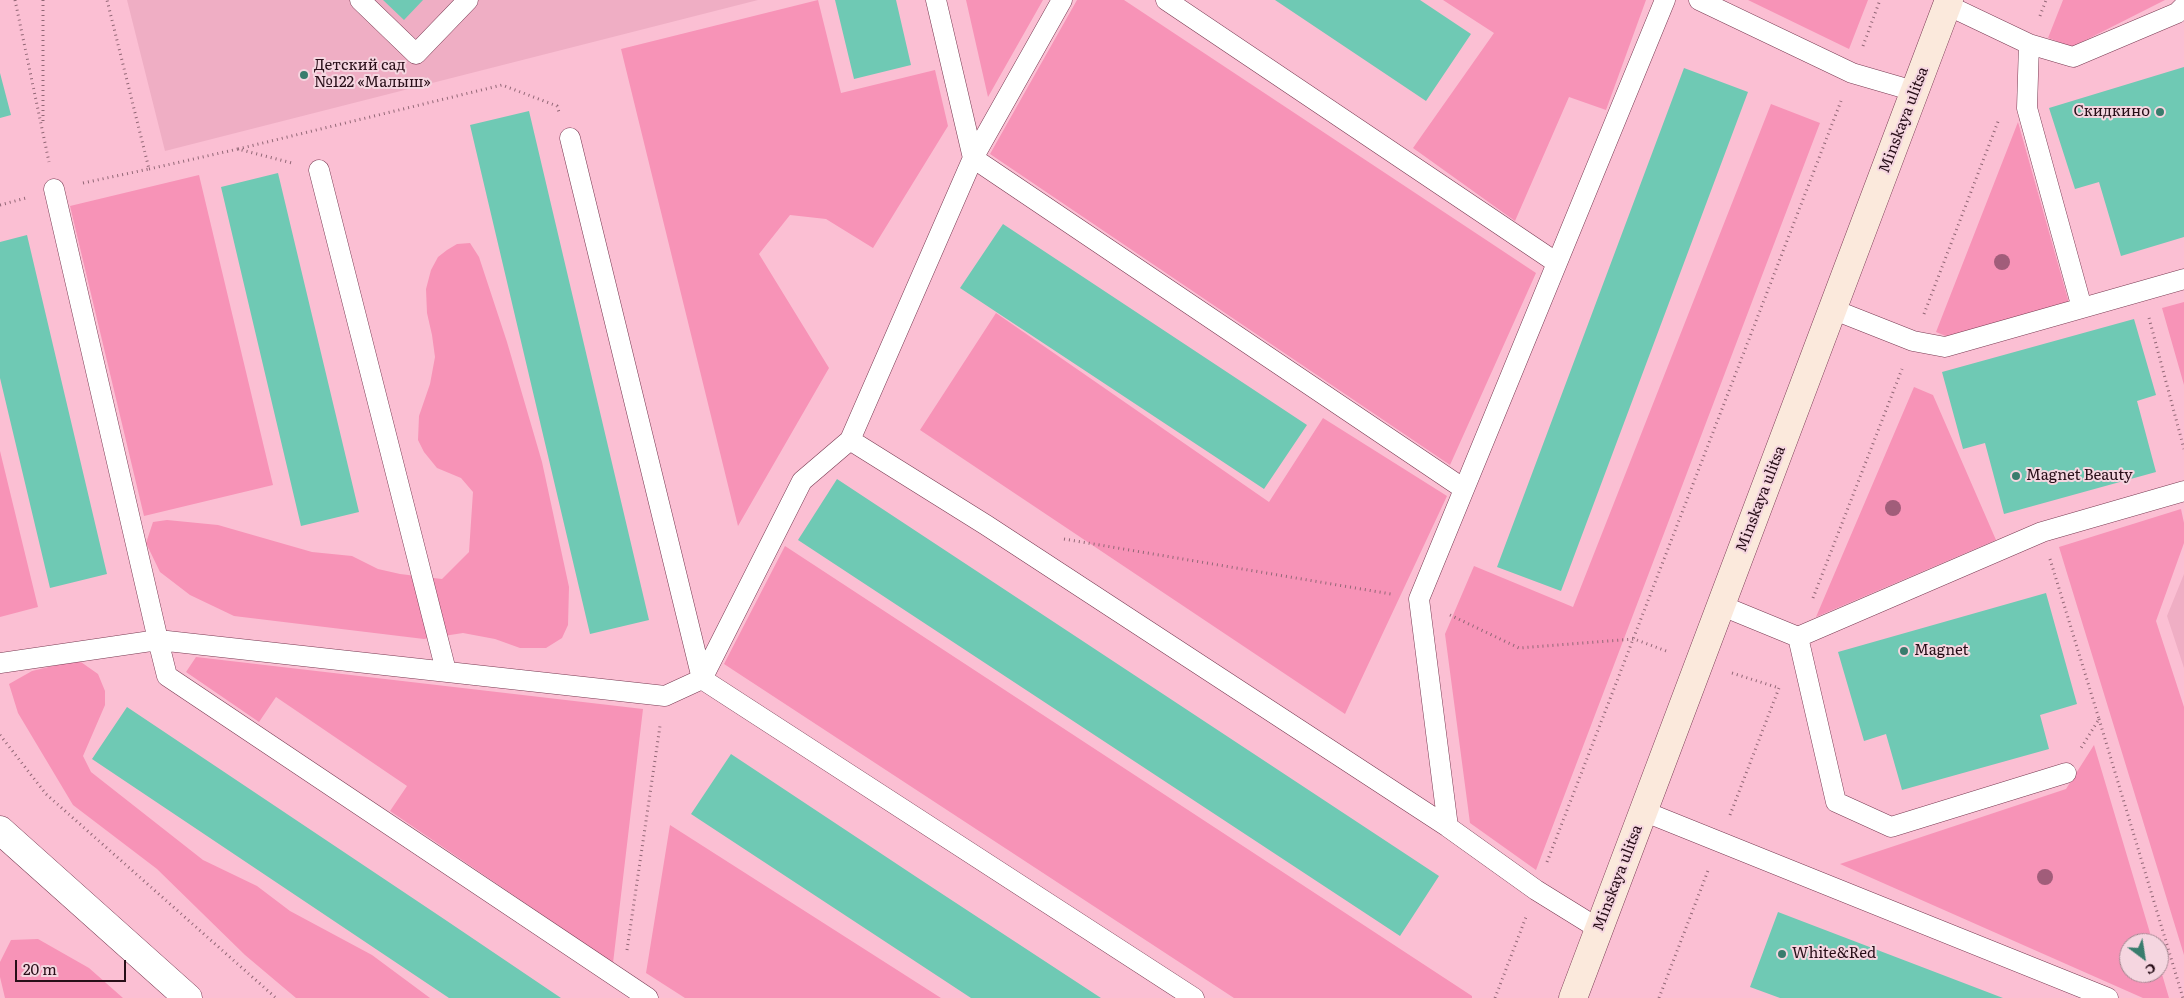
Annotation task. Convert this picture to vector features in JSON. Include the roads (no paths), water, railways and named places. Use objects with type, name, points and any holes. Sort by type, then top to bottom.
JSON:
[{"type":"main road","name":"Minskaya ulitsa","points":[[1572,998],[1948,2]]},
{"type":"street","points":[[0,830],[188,998]]},
{"type":"lane","points":[[360,0],[416,54],[468,0]]},
{"type":"lane","points":[[936,0],[973,158],[1464,489]]},
{"type":"lane","points":[[0,663],[158,640],[665,696],[702,679],[802,481],[850,440],[973,158],[1062,0]]},
{"type":"lane","points":[[1166,0],[1557,263]]},
{"type":"lane","points":[[1448,827],[1419,599],[1665,0]]},
{"type":"lane","points":[[1699,0],[1852,73],[1914,91]]},
{"type":"lane","points":[[1948,2],[2029,44],[2073,57],[2177,13],[2184,6]]},
{"type":"lane","points":[[2029,44],[2027,108],[2082,308]]},
{"type":"lane","points":[[570,138],[702,679],[1194,998]]},
{"type":"lane","points":[[319,170],[446,671]]},
{"type":"lane","points":[[54,190],[167,676],[648,998]]},
{"type":"lane","points":[[1832,309],[1913,341],[1945,347],[2184,279]]},
{"type":"lane","points":[[850,440],[986,526],[1448,827],[1536,890],[1599,929]]},
{"type":"lane","points":[[1720,606],[1798,637],[2042,532],[2184,490]]},
{"type":"lane","points":[[1798,637],[1836,802],[1891,827],[2066,773]]},
{"type":"lane","points":[[1643,811],[2108,998]]},
{"type":"place","name":"Детский сад №122 «Малыш»","points":[[304,75]]},
{"type":"place","name":"Скидкино","points":[[2160,112]]},
{"type":"place","name":"Magnet Beauty","points":[[2016,476]]},
{"type":"place","name":"Magnet","points":[[1904,651]]},
{"type":"place","name":"White&Red","points":[[1782,954]]}]
